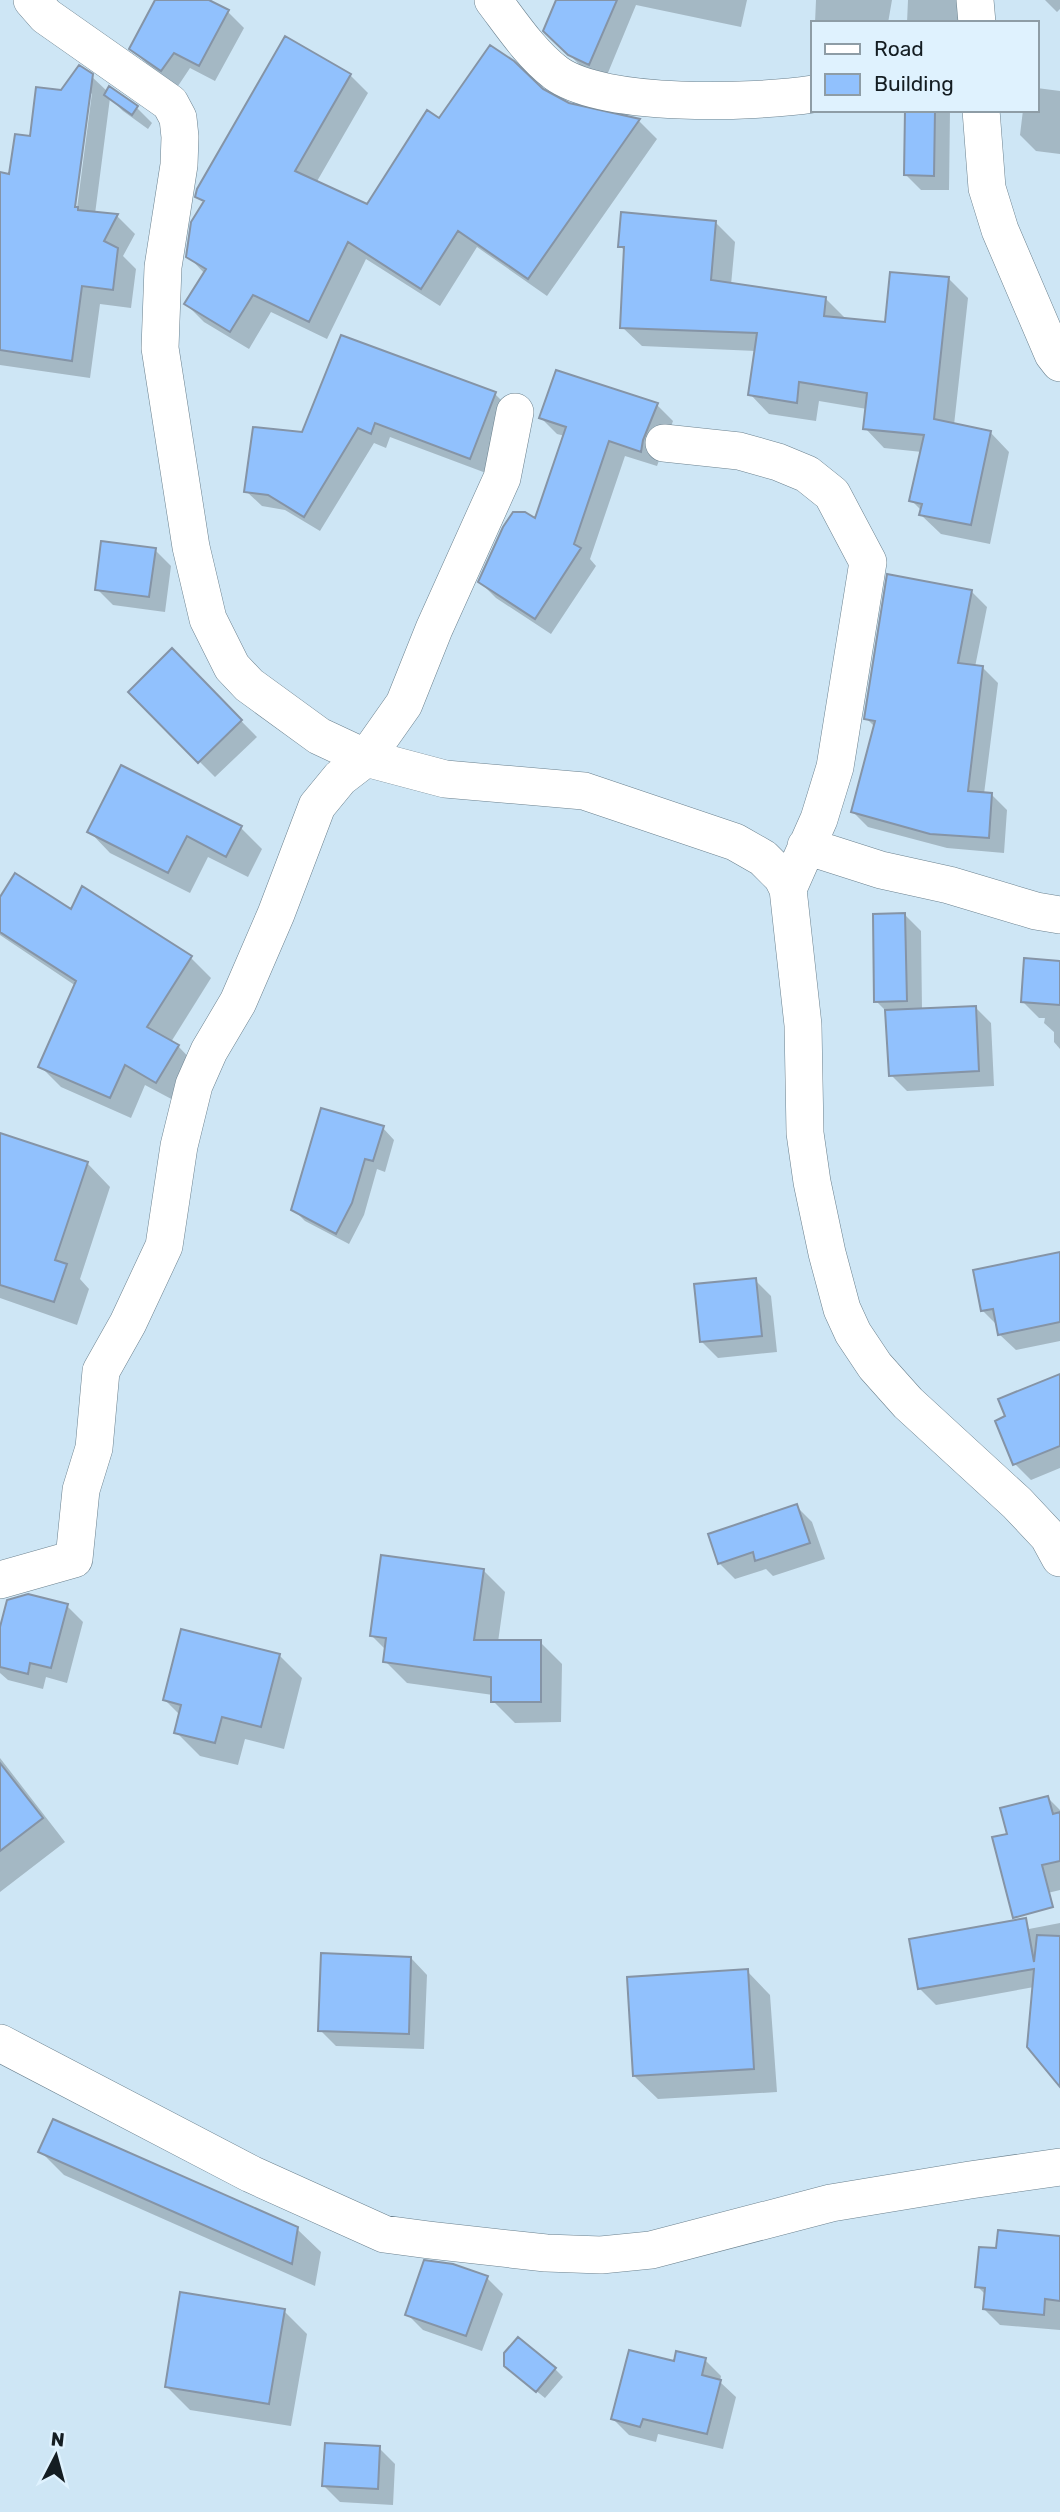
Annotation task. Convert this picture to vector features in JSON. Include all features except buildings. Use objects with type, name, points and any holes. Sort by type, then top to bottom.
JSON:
[{"type":"street","points":[[32,0],[46,16],[170,103],[178,118],[179,165],[163,267],[160,348],[191,547],[208,619],[233,667],[249,685],[319,736],[366,758],[445,779],[584,791],[734,842],[763,858],[782,877],[788,889],[803,1025],[805,1133],[812,1182],[842,1309],[852,1333],[875,1366],[908,1403],[1017,1503],[1048,1536],[1060,1558]]},
{"type":"street","points":[[493,0],[555,72],[577,85],[599,92],[694,100],[783,99],[811,94]]},
{"type":"street","points":[[975,0],[977,21]]},
{"type":"street","points":[[981,112],[987,188],[1013,261],[1053,354],[1060,363]]},
{"type":"street","points":[[0,1580],[74,1559],[81,1490],[94,1448],[101,1371],[164,1246],[179,1146],[194,1085],[209,1051],[238,1003],[276,914],[317,806],[340,778],[366,758],[404,704],[434,629],[502,478],[515,412]]},
{"type":"street","points":[[664,443],[739,451],[779,462],[807,474],[832,494],[868,562],[835,767],[819,819],[788,889]]},
{"type":"street","points":[[806,846],[881,870],[1060,915]]},
{"type":"street","points":[[0,2043],[251,2174],[373,2230],[419,2239],[546,2253],[601,2255],[651,2250],[831,2203],[1060,2168]]}]
